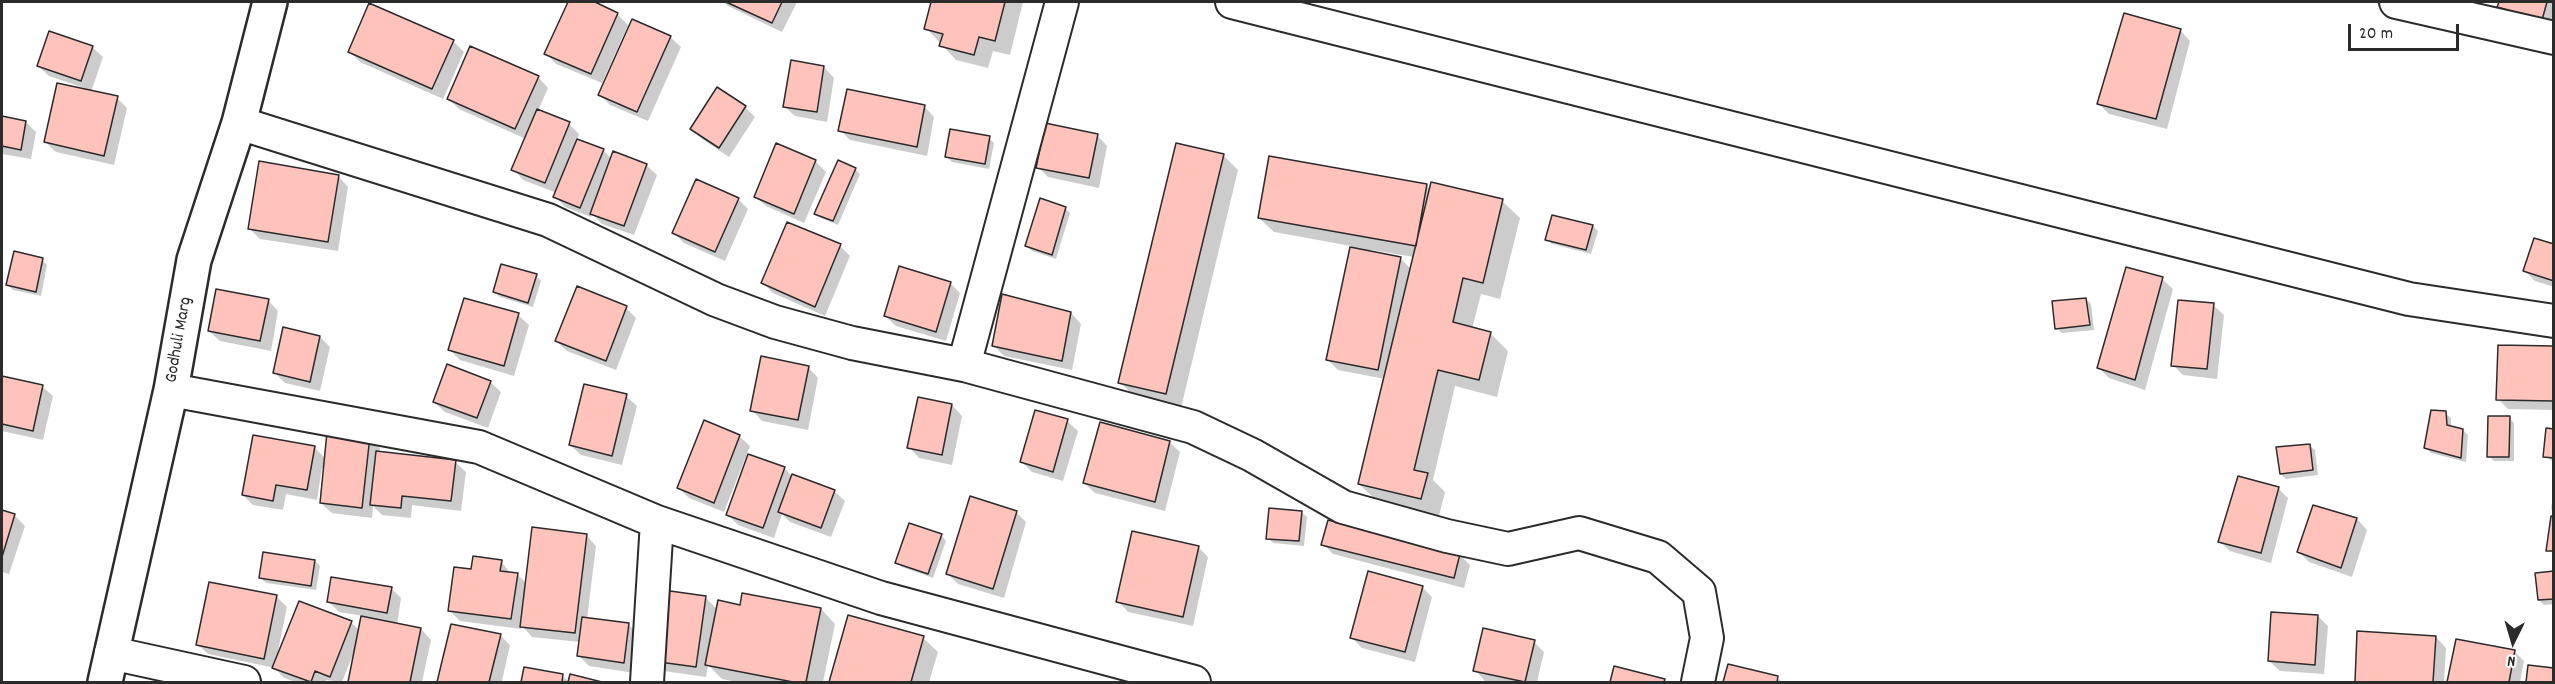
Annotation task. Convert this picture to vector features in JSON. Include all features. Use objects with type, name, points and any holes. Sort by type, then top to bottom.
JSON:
[{"type":"main road","name":"Godhuli Marg","points":[[108,668],[171,390],[194,260],[239,123],[270,2]]},
{"type":"street","points":[[964,365],[1062,2]]},
{"type":"street","points":[[1232,2],[2409,299],[2553,321]]},
{"type":"street","points":[[2396,2],[2553,38]]},
{"type":"street","points":[[239,123],[548,220],[716,300],[776,322],[852,343],[964,365],[1193,427],[1252,455],[1343,507],[1448,537],[1508,549],[1579,533],[1658,557],[1699,592],[1707,638],[1698,682]]},
{"type":"street","points":[[171,390],[479,447],[657,522],[880,598],[1194,682]]},
{"type":"street","points":[[647,682],[657,522]]},
{"type":"street","points":[[108,668],[244,682]]},
{"type":"building","points":[[568,2],[595,2],[618,13],[591,74],[544,54]]},
{"type":"building","points":[[726,2],[782,2],[772,23]]},
{"type":"building","points":[[931,2],[1005,2],[995,41],[979,37],[974,55],[939,46],[943,34],[924,29]]},
{"type":"building","points":[[2499,2],[2547,2],[2542,20],[2497,7]]},
{"type":"building","points":[[369,3],[454,40],[432,89],[348,52]]},
{"type":"building","points":[[2124,13],[2181,29],[2156,119],[2097,104]]},
{"type":"building","points":[[632,19],[671,36],[637,112],[598,95]]},
{"type":"building","points":[[49,31],[93,46],[81,81],[37,66]]},
{"type":"building","points":[[470,46],[539,76],[515,129],[447,99]]},
{"type":"building","points":[[791,60],[824,66],[817,112],[783,107]]},
{"type":"building","points":[[57,83],[118,96],[104,156],[44,142]]},
{"type":"building","points":[[717,87],[746,106],[719,148],[690,129]]},
{"type":"building","points":[[847,89],[925,105],[917,147],[838,131]]},
{"type":"building","points":[[537,109],[570,122],[545,183],[511,170]]},
{"type":"building","points":[[2,116],[26,121],[21,150],[2,146]]},
{"type":"building","points":[[1045,123],[1098,134],[1089,178],[1036,168]]},
{"type":"building","points":[[950,129],[990,136],[985,164],[945,157]]},
{"type":"building","points":[[577,139],[604,149],[580,208],[553,197]]},
{"type":"building","points":[[776,143],[816,160],[794,214],[754,197]]},
{"type":"building","points":[[1176,143],[1224,154],[1166,394],[1118,383]]},
{"type":"building","points":[[613,151],[647,164],[624,226],[590,214]]},
{"type":"building","points":[[1269,156],[1427,184],[1416,246],[1258,218]]},
{"type":"building","points":[[838,160],[856,168],[833,221],[814,214]]},
{"type":"building","points":[[259,161],[339,175],[328,242],[248,229]]},
{"type":"building","points":[[696,179],[739,198],[715,252],[672,233]]},
{"type":"building","points":[[1431,182],[1503,199],[1483,283],[1463,278],[1453,322],[1491,332],[1479,380],[1438,370],[1414,470],[1428,473],[1421,499],[1358,484]]},
{"type":"building","points":[[1040,198],[1066,207],[1052,255],[1025,246]]},
{"type":"building","points":[[1552,215],[1593,225],[1586,250],[1545,240]]},
{"type":"building","points":[[787,222],[841,244],[815,307],[761,283]]},
{"type":"building","points":[[2534,238],[2554,244],[2554,281],[2523,271]]},
{"type":"building","points":[[1350,247],[1401,257],[1378,370],[1326,360]]},
{"type":"building","points":[[14,251],[43,258],[36,292],[6,285]]},
{"type":"building","points":[[501,264],[537,274],[528,303],[493,292]]},
{"type":"building","points":[[899,266],[951,282],[936,332],[884,316]]},
{"type":"building","points":[[2126,267],[2163,277],[2135,380],[2097,368]]},
{"type":"building","points":[[577,286],[627,306],[606,361],[555,341]]},
{"type":"building","points":[[216,289],[269,299],[260,341],[208,331]]},
{"type":"building","points":[[1002,294],[1071,312],[1062,361],[992,346]]},
{"type":"building","points":[[464,298],[519,313],[504,366],[448,350]]},
{"type":"building","points":[[2086,298],[2090,325],[2055,329],[2052,301]]},
{"type":"building","points":[[2178,300],[2214,303],[2207,369],[2171,366]]},
{"type":"building","points":[[283,327],[320,336],[310,382],[273,373]]},
{"type":"building","points":[[2498,345],[2554,346],[2554,401],[2496,400]]},
{"type":"building","points":[[761,356],[809,366],[798,420],[750,411]]},
{"type":"building","points":[[447,364],[491,381],[477,418],[433,402]]},
{"type":"building","points":[[2,376],[43,385],[33,431],[2,424]]},
{"type":"building","points":[[584,384],[627,394],[612,456],[569,445]]},
{"type":"building","points":[[918,397],[952,404],[942,455],[907,448]]},
{"type":"building","points":[[1035,410],[1068,419],[1053,472],[1020,462]]},
{"type":"building","points":[[2431,410],[2446,411],[2447,425],[2463,429],[2461,458],[2424,448]]},
{"type":"building","points":[[2488,416],[2510,416],[2509,457],[2487,457]]},
{"type":"building","points":[[704,420],[740,435],[714,503],[677,488]]},
{"type":"building","points":[[1100,422],[1170,441],[1155,502],[1083,483]]},
{"type":"building","points":[[2546,428],[2554,429],[2554,458],[2543,457]]},
{"type":"building","points":[[327,432],[370,436],[362,508],[320,503]]},
{"type":"building","points":[[253,435],[315,446],[307,490],[276,485],[273,501],[242,495]]},
{"type":"building","points":[[2310,444],[2313,470],[2280,474],[2276,447]]},
{"type":"building","points":[[376,451],[456,460],[451,501],[402,496],[401,508],[370,505]]},
{"type":"building","points":[[748,454],[785,467],[763,528],[726,515]]},
{"type":"building","points":[[792,474],[835,490],[821,528],[778,512]]},
{"type":"building","points":[[2238,476],[2279,487],[2261,553],[2218,542]]},
{"type":"building","points":[[970,496],[1017,511],[993,589],[946,574]]},
{"type":"building","points":[[2313,505],[2357,518],[2341,568],[2297,552]]},
{"type":"building","points":[[1269,508],[1302,511],[1299,541],[1266,539]]},
{"type":"building","points":[[2,510],[15,514],[2,557]]},
{"type":"building","points":[[2551,516],[2554,517],[2554,551],[2546,551]]},
{"type":"building","points":[[1328,520],[1460,554],[1454,578],[1321,545]]},
{"type":"building","points":[[909,523],[942,534],[928,574],[895,563]]},
{"type":"building","points":[[532,527],[587,534],[575,633],[520,627]]},
{"type":"building","points":[[1132,531],[1199,546],[1183,617],[1116,602]]},
{"type":"building","points":[[263,552],[315,560],[311,586],[259,578]]},
{"type":"building","points":[[473,556],[502,560],[500,571],[518,573],[511,619],[448,611],[454,567],[471,569]]},
{"type":"building","points":[[1368,571],[1423,586],[1405,652],[1350,638]]},
{"type":"building","points":[[2554,571],[2554,599],[2538,600],[2535,573]]},
{"type":"building","points":[[331,577],[392,587],[387,613],[327,602]]},
{"type":"building","points":[[209,582],[277,595],[264,659],[196,645]]},
{"type":"building","points":[[663,590],[706,596],[696,667],[652,661]]},
{"type":"building","points":[[742,593],[821,608],[806,682],[793,682],[705,665],[718,600],[740,605]]},
{"type":"building","points":[[299,601],[352,621],[330,677],[315,671],[311,682],[272,668]]},
{"type":"building","points":[[2271,612],[2318,615],[2315,665],[2268,661]]},
{"type":"building","points":[[848,615],[924,636],[911,682],[829,682]]},
{"type":"building","points":[[361,616],[421,628],[410,682],[348,682]]},
{"type":"building","points":[[582,617],[629,623],[624,663],[577,656]]},
{"type":"building","points":[[451,624],[501,634],[489,682],[437,682]]},
{"type":"building","points":[[1483,628],[1535,640],[1525,682],[1473,671]]},
{"type":"building","points":[[2357,631],[2436,636],[2433,682],[2355,682]]},
{"type":"building","points":[[2456,639],[2515,650],[2509,682],[2447,682]]},
{"type":"building","points":[[1728,664],[1778,676],[1777,682],[1723,682]]},
{"type":"building","points":[[2528,665],[2554,668],[2554,682],[2526,682]]},
{"type":"building","points":[[1614,666],[1665,679],[1664,682],[1610,682]]},
{"type":"building","points":[[524,667],[563,674],[562,682],[521,682]]},
{"type":"building","points":[[570,674],[602,682],[568,682]]}]
